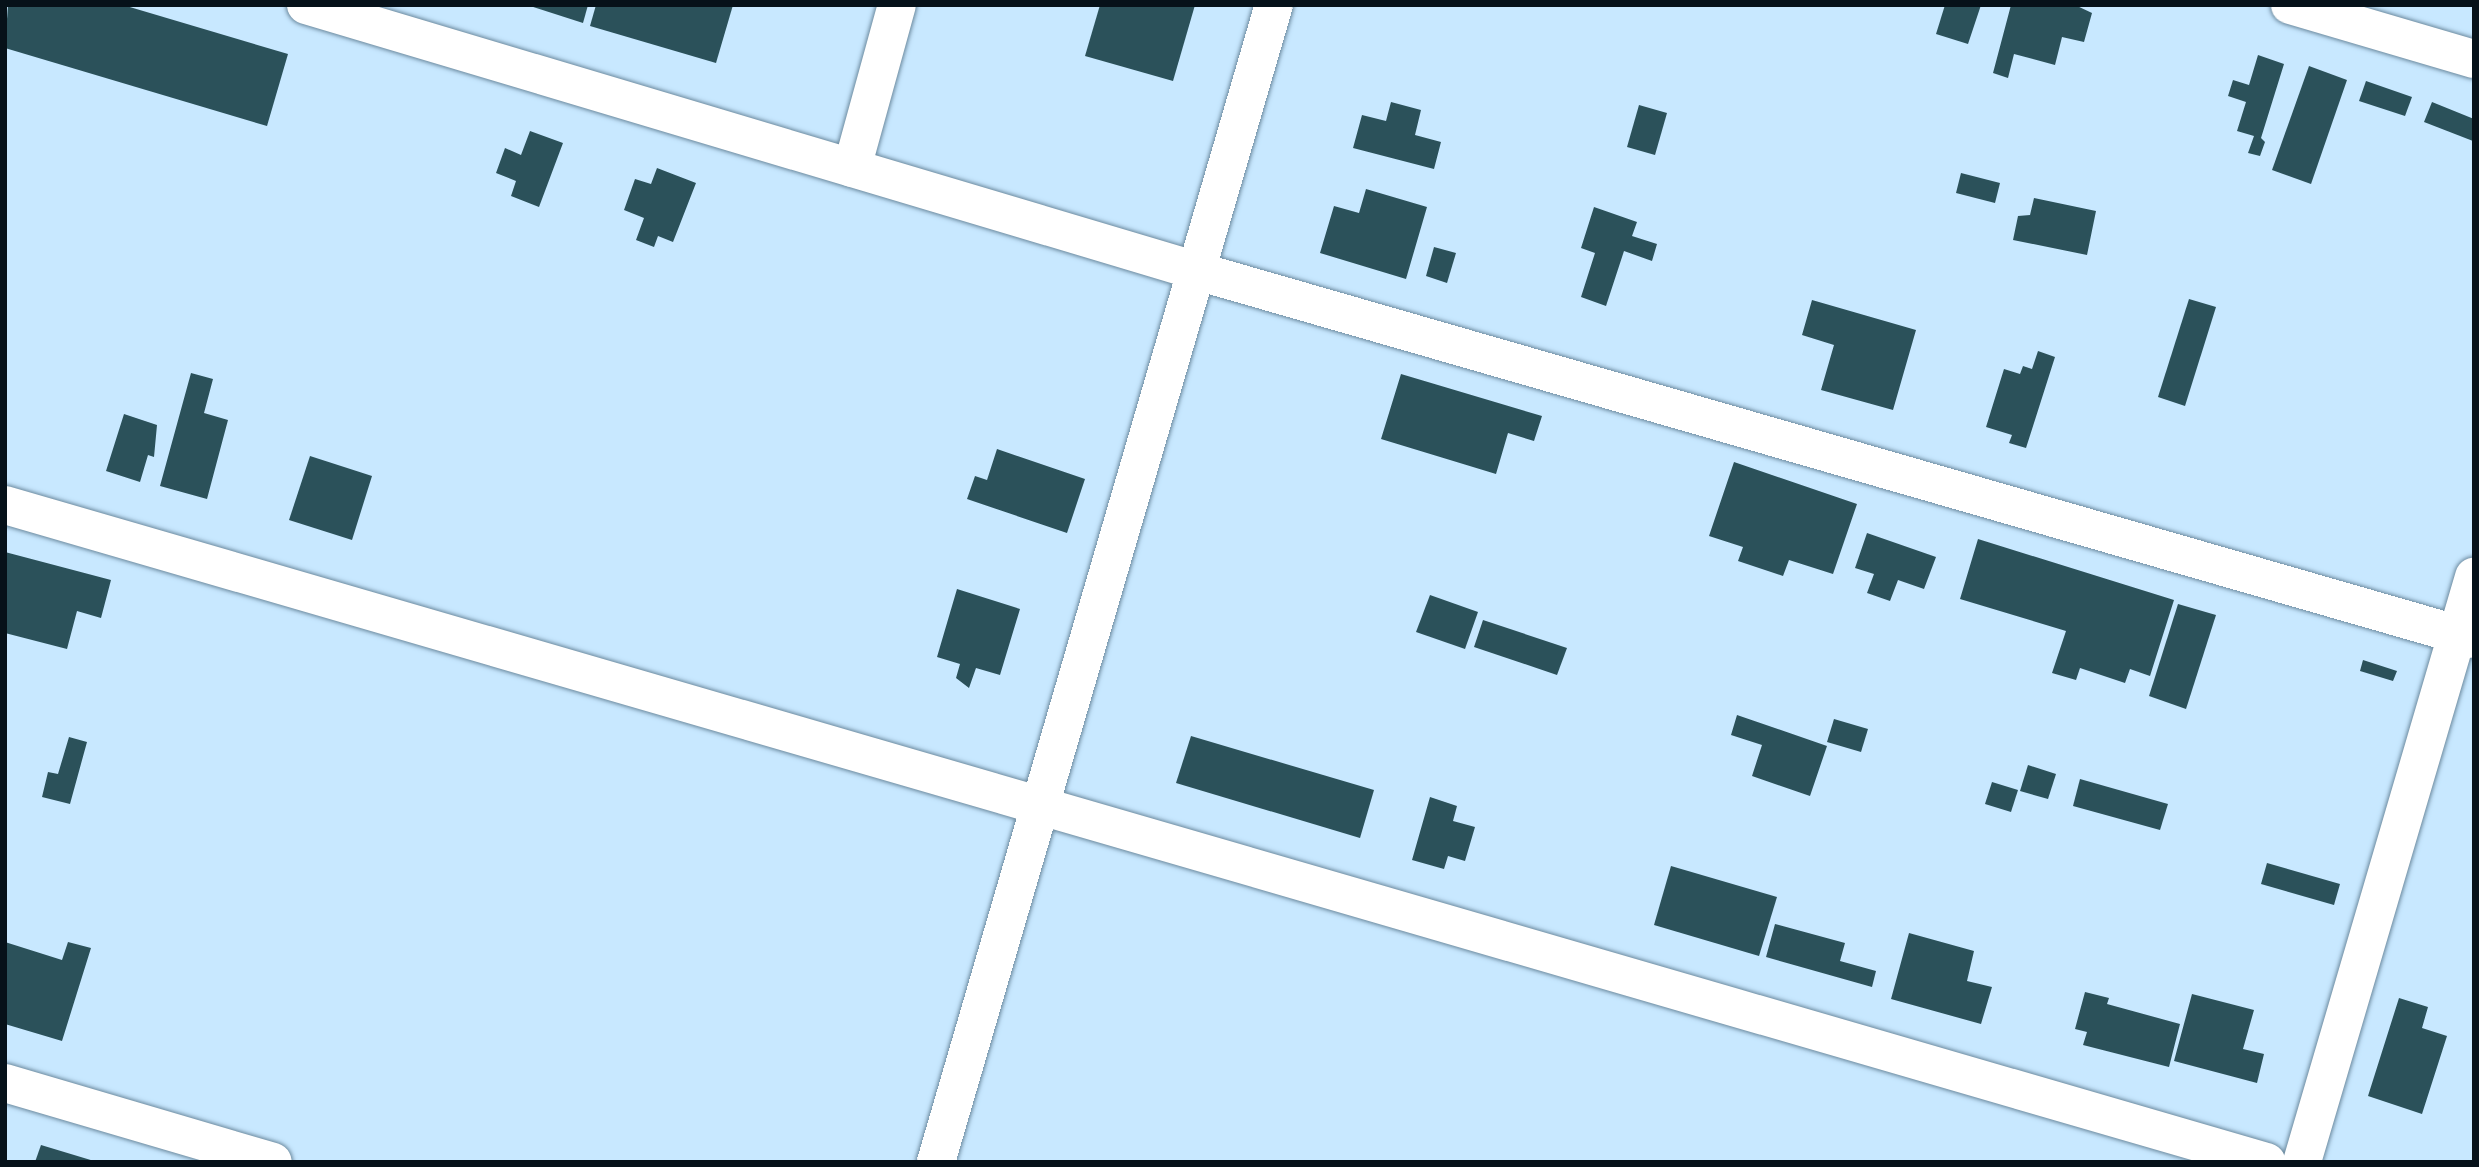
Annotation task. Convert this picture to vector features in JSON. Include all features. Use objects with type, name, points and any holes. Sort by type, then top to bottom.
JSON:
[{"type":"street","points":[[306,5],[1197,271],[2465,637]]},
{"type":"street","points":[[852,168],[897,5]]},
{"type":"street","points":[[936,1162],[1274,5]]},
{"type":"street","points":[[2290,5],[2474,60]]},
{"type":"street","points":[[5,505],[2267,1162]]},
{"type":"street","points":[[2302,1162],[2465,637],[2474,577]]},
{"type":"street","points":[[6,1086],[273,1162]]},
{"type":"building","points":[[8,5],[123,5],[288,54],[267,126],[5,48]]},
{"type":"building","points":[[527,5],[588,5],[583,23]]},
{"type":"building","points":[[596,5],[733,5],[716,63],[590,26]]},
{"type":"building","points":[[1100,5],[1195,5],[1173,81],[1085,56]]},
{"type":"building","points":[[1945,5],[1981,5],[1968,44],[1936,34]]},
{"type":"building","points":[[2011,5],[2075,5],[2092,13],[2084,42],[2062,37],[2055,65],[2014,54],[2008,78],[1993,73]]},
{"type":"building","points":[[2258,55],[2284,64],[2261,138],[2265,142],[2260,156],[2248,153],[2254,136],[2237,131],[2246,102],[2228,96],[2233,80],[2249,85]]},
{"type":"building","points":[[2309,66],[2347,80],[2311,184],[2272,170]]},
{"type":"building","points":[[2366,81],[2412,97],[2405,116],[2359,101]]},
{"type":"building","points":[[1391,102],[1421,110],[1415,135],[1441,142],[1434,169],[1353,148],[1362,115],[1386,121]]},
{"type":"building","points":[[2432,102],[2474,119],[2473,141],[2424,122]]},
{"type":"building","points":[[1639,105],[1667,113],[1655,155],[1627,147]]},
{"type":"building","points":[[530,131],[563,143],[539,207],[511,196],[516,181],[496,173],[505,148],[521,155]]},
{"type":"building","points":[[657,168],[696,183],[673,242],[658,236],[654,247],[636,240],[644,218],[624,210],[635,179],[651,184]]},
{"type":"building","points":[[1961,173],[2000,183],[1995,203],[1956,193]]},
{"type":"building","points":[[1366,189],[1427,207],[1406,279],[1320,253],[1334,206],[1359,213]]},
{"type":"building","points":[[2034,198],[2096,211],[2087,255],[2013,240],[2018,216],[2030,215]]},
{"type":"building","points":[[1594,207],[1637,222],[1632,236],[1657,244],[1652,261],[1624,251],[1606,306],[1581,297],[1595,253],[1581,248]]},
{"type":"building","points":[[1434,247],[1456,253],[1447,283],[1426,276]]},
{"type":"building","points":[[2189,299],[2216,307],[2185,406],[2158,397]]},
{"type":"building","points":[[1812,300],[1916,330],[1893,410],[1821,390],[1834,345],[1802,335]]},
{"type":"building","points":[[2038,351],[2055,357],[2026,448],[2009,443],[2012,435],[1986,427],[2004,369],[2020,374],[2023,366],[2032,369]]},
{"type":"building","points":[[191,373],[213,379],[204,413],[228,420],[207,499],[160,486]]},
{"type":"building","points":[[1401,374],[1542,416],[1534,441],[1508,433],[1496,474],[1381,439]]},
{"type":"building","points":[[124,414],[157,425],[154,457],[148,455],[140,482],[106,471]]},
{"type":"building","points":[[997,449],[1085,479],[1067,533],[967,499],[975,476],[987,480]]},
{"type":"building","points":[[310,456],[372,476],[352,540],[289,520]]},
{"type":"building","points":[[1734,462],[1857,504],[1833,574],[1789,560],[1783,576],[1738,561],[1743,547],[1709,536]]},
{"type":"building","points":[[1867,533],[1936,557],[1924,589],[1898,580],[1890,601],[1867,593],[1874,574],[1855,568]]},
{"type":"building","points":[[1978,539],[2174,600],[2150,676],[2130,669],[2125,683],[2080,668],[2076,680],[2052,673],[2066,631],[1960,599]]},
{"type":"building","points":[[5,552],[111,580],[101,618],[77,611],[67,649],[5,633]]},
{"type":"building","points":[[957,589],[1020,609],[1000,675],[976,668],[969,688],[956,678],[960,664],[937,657]]},
{"type":"building","points":[[1430,595],[1478,612],[1465,649],[1416,632]]},
{"type":"building","points":[[2178,604],[2216,615],[2186,709],[2149,696]]},
{"type":"building","points":[[1483,620],[1567,648],[1557,675],[1474,647]]},
{"type":"building","points":[[2363,660],[2397,671],[2393,681],[2360,671]]},
{"type":"building","points":[[1737,715],[1827,746],[1810,796],[1752,776],[1762,745],[1731,735]]},
{"type":"building","points":[[1834,719],[1868,729],[1861,752],[1827,742]]},
{"type":"building","points":[[1191,736],[1374,790],[1360,838],[1176,783]]},
{"type":"building","points":[[69,737],[87,742],[70,804],[42,797],[48,772],[58,774]]},
{"type":"building","points":[[2028,765],[2056,774],[2048,799],[2020,791]]},
{"type":"building","points":[[2080,779],[2168,804],[2160,830],[2073,806]]},
{"type":"building","points":[[1992,782],[2018,790],[2011,812],[1985,804]]},
{"type":"building","points":[[1430,797],[1457,806],[1453,821],[1475,827],[1465,861],[1448,856],[1444,869],[1412,860]]},
{"type":"building","points":[[2267,863],[2340,884],[2334,905],[2261,884]]},
{"type":"building","points":[[1671,866],[1777,897],[1759,956],[1654,925]]},
{"type":"building","points":[[1775,924],[1845,943],[1840,961],[1876,971],[1872,987],[1766,957]]},
{"type":"building","points":[[1909,933],[1974,951],[1967,981],[1992,987],[1981,1024],[1891,999]]},
{"type":"building","points":[[5,942],[62,960],[68,942],[91,948],[62,1041],[5,1024]]},
{"type":"building","points":[[2085,992],[2109,998],[2107,1004],[2180,1024],[2169,1067],[2083,1045],[2087,1032],[2075,1029]]},
{"type":"building","points":[[2192,994],[2254,1010],[2243,1049],[2264,1054],[2257,1083],[2174,1061]]},
{"type":"building","points":[[2399,998],[2428,1007],[2422,1028],[2447,1036],[2422,1114],[2368,1096]]},
{"type":"building","points":[[41,1145],[94,1161],[94,1162],[35,1162]]}]
